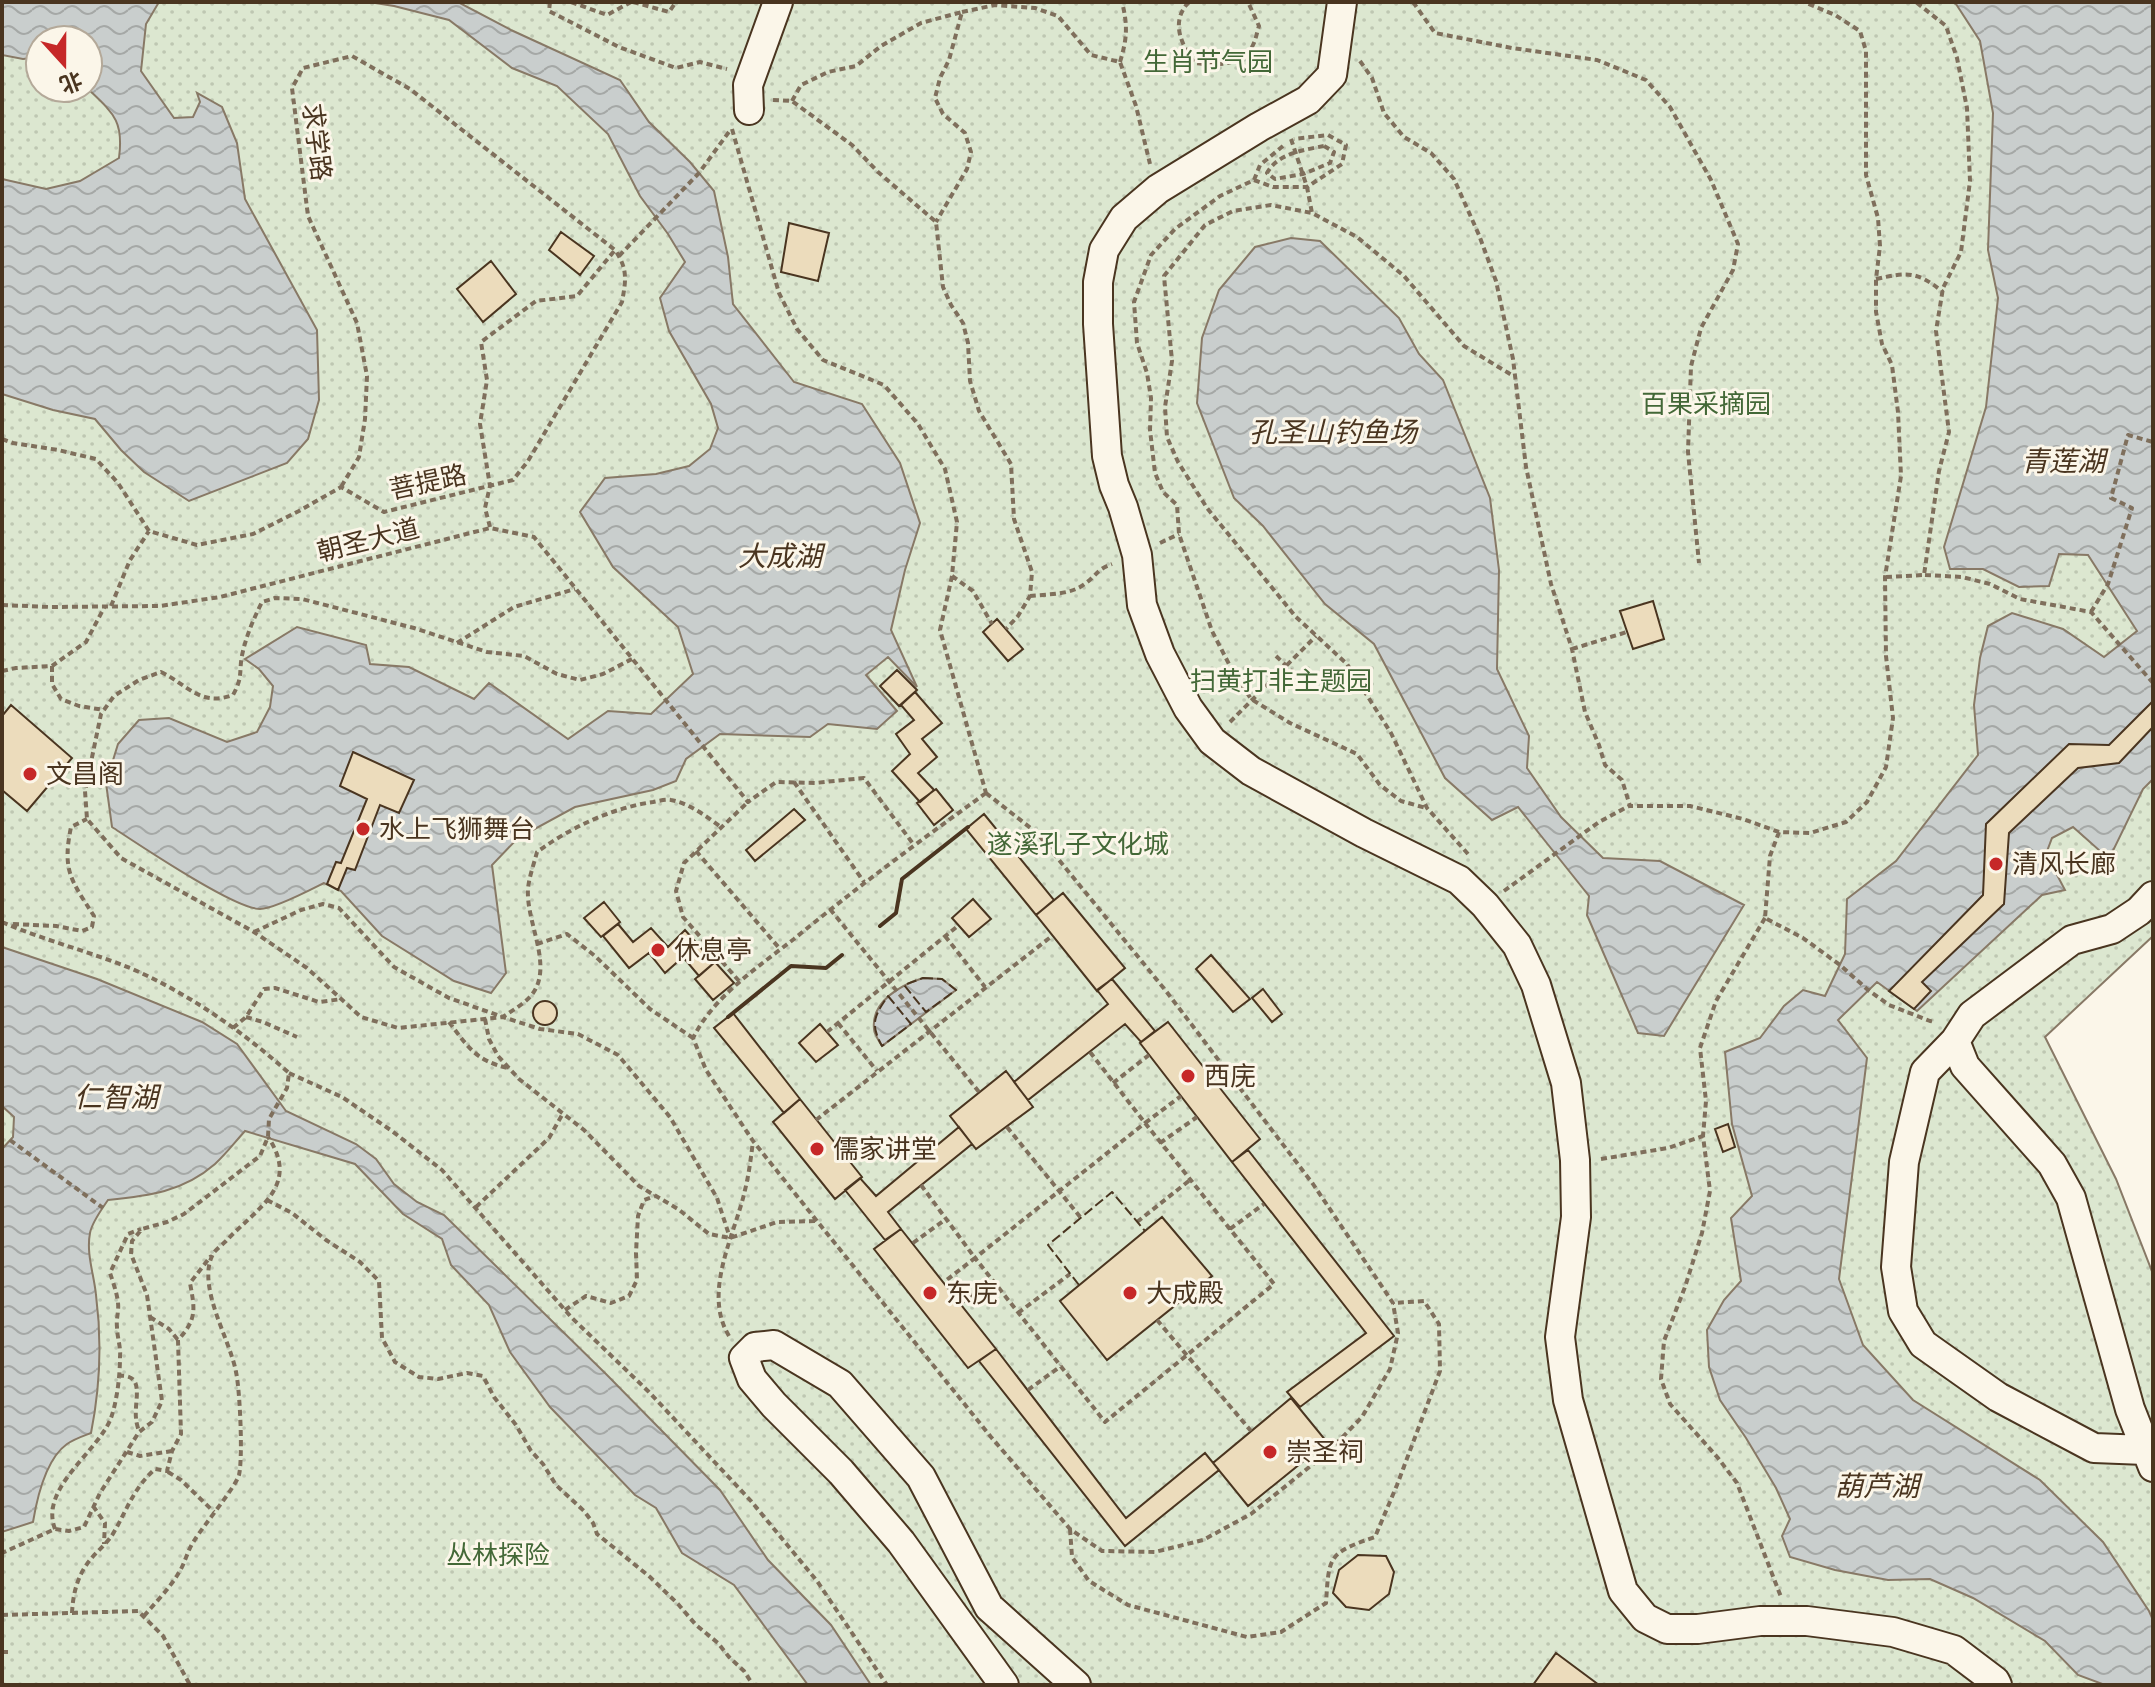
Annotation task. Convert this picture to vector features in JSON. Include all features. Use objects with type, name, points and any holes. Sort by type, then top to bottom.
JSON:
[{"type":"lane","points":[[749,110],[748,85],[778,2]]},
{"type":"lane","points":[[1342,2],[1332,75],[1286,127],[1158,189],[1124,218],[1104,250],[1098,282],[1098,324],[1107,456],[1137,555],[1142,605],[1160,654],[1188,708],[1212,741],[1251,771],[1364,833],[1459,880],[1485,905],[1517,945],[1536,985],[1566,1083],[1575,1160],[1576,1217],[1560,1337],[1568,1400],[1623,1591],[1645,1618],[1667,1629],[1698,1629],[1760,1621],[1807,1621],[1893,1632],[1954,1650],[1997,1685]]},
{"type":"lane","points":[[2149,1459],[2094,1448],[1998,1397],[1923,1344],[1903,1311],[1896,1267],[1904,1162],[1925,1072],[1972,1015],[2072,940],[2112,929],[2139,911],[2153,896]]},
{"type":"lane","points":[[1960,1032],[1965,1066],[2052,1164],[2071,1198],[2130,1409],[2149,1459]]},
{"type":"lane","points":[[1004,1685],[901,1542],[841,1472],[752,1379],[744,1358],[755,1347],[774,1345],[840,1384],[921,1477],[989,1607],[1076,1685]]},
{"type":"path","points":[[550,2],[549,11],[619,47],[655,61],[676,68],[700,62],[751,77]]},
{"type":"path","points":[[571,2],[607,15],[632,2],[669,12],[676,2]]},
{"type":"path","points":[[1028,2],[1035,8]]},
{"type":"path","points":[[1122,2],[1126,17],[1126,41],[1120,62],[1136,106],[1158,189]]},
{"type":"path","points":[[1189,2],[1182,9],[1179,28],[1184,48],[1195,63],[1218,66],[1238,59],[1252,48],[1259,26],[1249,2]]},
{"type":"path","points":[[1413,2],[1435,33],[1597,60],[1646,80],[1670,107],[1711,180],[1738,244],[1733,270],[1701,328],[1691,366],[1688,452],[1699,563]]},
{"type":"path","points":[[1485,905],[1599,822],[1630,806],[1690,806],[1779,832],[1810,833],[1846,822],[1867,802],[1886,767],[1893,718],[1886,656],[1885,577],[1901,476],[1892,365],[1882,344],[1876,312],[1880,246],[1878,218],[1866,175],[1866,51],[1860,31],[1835,15],[1804,2]]},
{"type":"path","points":[[1916,2],[1946,26],[1957,58],[1967,108],[1970,181],[1961,252],[1943,292],[1936,331],[1949,432],[1939,471],[1924,575]]},
{"type":"path","points":[[792,101],[801,85],[828,72],[856,66],[881,46],[921,23],[995,5],[1035,8],[1058,16],[1091,55],[1120,62]]},
{"type":"path","points":[[962,12],[935,98],[943,114],[965,133],[971,152],[967,169],[936,222],[943,287],[963,323],[968,343],[970,381],[979,411],[1011,464],[1014,519],[1032,572],[1030,596],[1006,629]]},
{"type":"path","points":[[1337,41],[1358,59],[1372,78],[1384,113],[1404,137],[1431,153],[1454,179],[1479,235],[1496,281],[1515,377],[1526,467],[1551,584],[1572,649],[1585,712],[1605,765],[1622,780],[1630,806]]},
{"type":"path","name":"求学路","points":[[341,487],[359,457],[367,376],[357,323],[308,216],[292,88],[303,68],[352,56],[398,82],[615,250]]},
{"type":"path","points":[[749,110],[773,100],[792,101],[852,145],[936,222]]},
{"type":"path","points":[[1286,127],[1307,187],[1312,213]]},
{"type":"path","points":[[1286,127],[1260,165],[1254,180],[1220,196],[1175,229],[1151,255],[1134,302],[1137,343],[1151,398],[1150,430],[1155,473],[1163,492],[1177,505],[1179,534],[1212,631],[1251,699],[1290,723],[1357,754],[1380,785],[1401,801],[1427,808]]},
{"type":"path","points":[[1254,180],[1273,187],[1307,187],[1342,164],[1346,145],[1328,135],[1286,127]]},
{"type":"path","points":[[537,944],[567,934],[595,956],[650,1009],[693,1038],[706,1070],[753,1141],[991,1437],[1070,1529],[1102,1551],[1155,1552],[1203,1540],[1251,1514],[1328,1452],[1362,1417],[1390,1369],[1398,1333],[1393,1303],[1313,1184],[1166,991],[1037,833],[986,793],[940,630],[952,576],[957,522],[945,469],[918,424],[884,385],[823,360],[797,329],[779,293],[732,128],[699,173],[619,256]]},
{"type":"path","points":[[1324,146],[1334,152],[1330,163],[1303,174],[1275,179],[1267,173],[1271,166],[1295,152],[1324,146]]},
{"type":"path","points":[[1469,855],[1427,808],[1384,722],[1347,664],[1296,617],[1207,508],[1178,462],[1167,437],[1165,407],[1172,361],[1164,276],[1205,225],[1233,211],[1271,205],[1312,213],[1357,237],[1404,276],[1464,346],[1515,377]]},
{"type":"path","points":[[490,528],[485,508],[490,486],[480,424],[487,380],[481,342],[536,301],[577,296],[615,250]]},
{"type":"path","name":"菩提路","points":[[341,487],[384,512],[513,480],[528,461],[622,302],[626,281],[624,262],[615,250]]},
{"type":"path","points":[[1876,279],[1904,273],[1927,279],[1943,292]]},
{"type":"path","points":[[2091,612],[2108,584],[2132,508],[2111,498],[2128,435],[2153,442]]},
{"type":"path","points":[[2,439],[96,459],[118,483],[149,531],[197,545],[253,534],[341,487]]},
{"type":"path","name":"朝圣大道","points":[[2,605],[160,606],[220,597],[490,528],[534,537],[748,802]]},
{"type":"path","points":[[2,671],[52,666],[86,642],[149,531]]},
{"type":"path","points":[[1030,596],[1061,593],[1085,585],[1100,569],[1137,555]]},
{"type":"path","points":[[952,576],[973,591],[992,624]]},
{"type":"path","points":[[1885,577],[1962,577],[1990,584],[2020,599],[2091,612],[2153,683]]},
{"type":"path","points":[[457,643],[514,607],[575,589]]},
{"type":"path","points":[[632,659],[603,674],[580,680],[557,674],[524,656],[487,652],[414,628],[302,599],[275,598],[262,602],[251,624],[242,655],[241,681],[233,695],[219,700],[193,694],[161,672],[139,680],[114,696],[101,714],[85,791],[87,819],[121,858],[254,932],[307,968],[361,1017],[398,1028],[503,1017],[524,1002],[536,988],[541,965],[528,889],[537,852],[558,837],[601,816],[670,800],[697,811],[721,827]]},
{"type":"path","points":[[1572,649],[1627,632]]},
{"type":"path","points":[[1251,699],[1316,636]]},
{"type":"path","points":[[1276,656],[1296,675]]},
{"type":"path","points":[[52,666],[52,684],[61,699],[104,710]]},
{"type":"path","points":[[740,982],[683,917],[676,891],[684,863],[748,802],[776,782],[815,783],[864,778],[914,845]]},
{"type":"path","points":[[794,782],[865,883]]},
{"type":"path","points":[[693,1038],[703,1019],[740,982],[830,909],[986,793]]},
{"type":"path","points":[[4,923],[82,931],[92,927],[94,916],[69,873],[66,849],[71,827],[87,819]]},
{"type":"path","points":[[1779,832],[1770,856],[1765,918],[1716,1001],[1700,1048],[1706,1101],[1703,1136],[1710,1191],[1702,1233],[1664,1341],[1661,1379],[1670,1404],[1737,1483],[1790,1621]]},
{"type":"path","points":[[696,851],[780,949]]},
{"type":"path","points":[[254,932],[301,910],[323,904],[339,908],[394,967],[449,998],[540,1029],[578,1034],[618,1055],[670,1117],[717,1198],[730,1238]]},
{"type":"path","points":[[830,909],[979,1092]]},
{"type":"path","points":[[1765,918],[1803,938],[1889,1005],[1960,1032]]},
{"type":"path","points":[[4,923],[131,969],[196,1003],[257,1045],[289,1073],[342,1097],[442,1170],[565,1310],[649,1392],[751,1501],[817,1581],[887,1685]]},
{"type":"path","points":[[827,1032],[959,925]]},
{"type":"path","points":[[945,936],[985,987]]},
{"type":"path","points":[[816,1120],[1052,936]]},
{"type":"path","points":[[233,1028],[246,1017],[264,989],[275,988],[319,1002],[342,999]]},
{"type":"path","points":[[246,1017],[297,1037]]},
{"type":"path","points":[[485,1019],[489,1039],[510,1069],[562,1115],[584,1130],[639,1186],[678,1209],[709,1234],[730,1238],[777,1222],[817,1221]]},
{"type":"path","points":[[449,1022],[469,1048],[489,1064],[510,1069]]},
{"type":"path","points":[[838,1023],[878,1072]]},
{"type":"path","points":[[921,1185],[1105,1422],[1274,1284],[1090,1052]]},
{"type":"path","points":[[1113,1083],[1149,1055]]},
{"type":"path","points":[[55,1529],[51,1519],[63,1484],[88,1449],[101,1437],[111,1418],[120,1356],[116,1326],[118,1303],[110,1273],[128,1234],[184,1214],[260,1156],[268,1137],[269,1119],[287,1088],[289,1073]]},
{"type":"path","points":[[944,1282],[1181,1096]]},
{"type":"path","points":[[476,1207],[549,1138],[562,1115]]},
{"type":"path","points":[[1160,1143],[1197,1117]]},
{"type":"path","points":[[1007,1127],[1081,1218]]},
{"type":"path","points":[[1575,1160],[1614,1158],[1668,1148],[1703,1136]]},
{"type":"path","points":[[178,1340],[191,1326],[195,1309],[190,1283],[213,1254],[277,1188],[281,1165],[268,1137]]},
{"type":"path","points":[[10,1140],[103,1208]]},
{"type":"path","points":[[744,1358],[722,1323],[719,1282],[745,1192],[753,1141]]},
{"type":"path","points":[[1137,1222],[1190,1180]]},
{"type":"path","points":[[565,1310],[586,1296],[611,1303],[629,1296],[637,1280],[638,1216],[644,1200],[655,1196]]},
{"type":"path","points":[[267,1200],[292,1213],[360,1262],[379,1281],[382,1338],[395,1362],[419,1377],[438,1379],[467,1373],[483,1376],[531,1451],[556,1485],[584,1511],[597,1534],[678,1604],[744,1671],[753,1685]]},
{"type":"path","points":[[1230,1229],[1264,1204]]},
{"type":"path","points":[[913,1243],[946,1219]]},
{"type":"path","points":[[2,1553],[55,1529],[69,1531],[84,1527],[100,1493],[139,1432],[152,1422],[162,1401],[147,1295],[131,1254],[132,1241],[142,1229]]},
{"type":"path","points":[[144,1616],[179,1573],[192,1543],[238,1477],[237,1374],[210,1291],[208,1276],[213,1254]]},
{"type":"path","points":[[1018,1313],[1070,1274]]},
{"type":"path","points":[[960,1304],[991,1279]]},
{"type":"path","points":[[1070,1529],[1072,1557],[1089,1581],[1128,1605],[1247,1637],[1281,1632],[1326,1603],[1328,1572],[1334,1557],[1351,1545],[1375,1537],[1440,1371],[1439,1324],[1424,1301],[1393,1303]]},
{"type":"path","points":[[150,1317],[169,1329],[178,1340],[181,1434],[172,1451],[167,1471]]},
{"type":"path","points":[[1157,1320],[1251,1431]]},
{"type":"path","points":[[1028,1390],[1061,1366]]},
{"type":"path","points":[[118,1376],[133,1378],[137,1386],[136,1420],[139,1432]]},
{"type":"path","points":[[127,1452],[140,1456],[172,1451]]},
{"type":"path","points":[[72,1613],[73,1592],[87,1563],[114,1534],[142,1481],[155,1469],[167,1471],[181,1480],[214,1512]]},
{"type":"path","points":[[93,1506],[105,1523],[104,1545]]},
{"type":"path","points":[[2,1615],[138,1611],[163,1636],[190,1685]]},
{"type":"green space","name":"遂溪孔子文化城","points":[[2,2],[2153,2],[2153,936],[2045,1037],[2116,1179],[2153,1274],[2153,1685],[2,1685]]},
{"type":"water","points":[[2,2],[159,2],[146,24],[141,71],[174,118],[193,117],[200,102],[197,93],[222,107],[237,143],[245,199],[317,330],[319,400],[308,439],[287,463],[189,501],[144,472],[95,419],[2,394],[2,179],[46,189],[80,181],[119,158],[120,135],[115,118],[104,104],[104,24],[24,24],[24,59],[2,55]]},
{"type":"water","name":"大成湖","points":[[369,2],[458,2],[620,80],[649,122],[690,162],[714,191],[728,257],[733,304],[794,382],[862,404],[900,463],[920,523],[891,630],[917,687],[888,657],[866,675],[897,711],[877,729],[828,724],[810,737],[720,734],[686,759],[676,781],[653,790],[575,807],[518,838],[492,865],[506,973],[491,993],[454,981],[382,936],[341,891],[324,883],[283,903],[260,909],[209,888],[112,827],[106,783],[118,744],[139,720],[169,718],[227,742],[257,732],[270,707],[273,686],[259,669],[245,659],[297,627],[366,645],[370,664],[409,667],[474,699],[489,683],[568,739],[608,711],[651,714],[693,674],[678,627],[613,567],[580,512],[605,478],[656,474],[689,466],[710,449],[718,428],[711,404],[669,331],[660,298],[685,262],[640,196],[608,134],[557,86],[512,68],[449,20]]},
{"type":"water","points":[[1952,2],[2153,2],[2153,779],[2143,789],[2109,859],[2073,827],[2052,838],[2046,854],[2065,890],[2042,895],[1917,1011],[1877,982],[1838,1020],[1867,1058],[1839,1279],[1863,1345],[1913,1400],[2040,1480],[2103,1542],[2153,1620],[2153,1685],[2105,1685],[2078,1675],[2045,1641],[1973,1598],[1930,1579],[1888,1580],[1790,1557],[1782,1536],[1790,1519],[1776,1488],[1720,1400],[1709,1367],[1707,1330],[1724,1300],[1741,1281],[1731,1218],[1752,1196],[1732,1124],[1725,1052],[1760,1038],[1784,1006],[1803,990],[1825,996],[1845,954],[1847,899],[1896,861],[1978,755],[1974,705],[1988,626],[2012,613],[2063,629],[2104,657],[2137,631],[2088,555],[2059,554],[2049,586],[2019,587],[1983,569],[1950,569],[1944,547],[1986,407],[1998,298],[1988,250],[1993,113],[1980,41]]},
{"type":"water","name":"孔圣山钓鱼场","points":[[1291,238],[1320,241],[1399,318],[1419,354],[1443,380],[1490,498],[1499,570],[1497,669],[1529,736],[1527,768],[1561,817],[1603,858],[1660,861],[1744,905],[1664,1036],[1638,1033],[1587,915],[1589,896],[1518,807],[1492,820],[1445,778],[1374,644],[1325,604],[1263,526],[1234,498],[1197,403],[1202,338],[1219,290],[1255,247]]},
{"type":"water","name":"仁智湖","points":[[2,947],[97,979],[202,1022],[237,1044],[286,1111],[356,1144],[376,1159],[394,1184],[417,1202],[444,1215],[720,1490],[768,1560],[831,1625],[871,1685],[808,1685],[734,1585],[682,1553],[656,1508],[635,1495],[550,1407],[510,1352],[489,1305],[451,1265],[442,1239],[403,1214],[355,1164],[245,1131],[215,1164],[190,1181],[151,1194],[108,1200],[98,1216],[89,1241],[99,1347],[91,1433],[67,1444],[53,1459],[40,1491],[33,1522],[2,1532],[2,1149],[13,1137],[14,1117],[2,1106]]},
{"type":"water","points":[[923,978],[942,979],[956,990],[882,1046],[874,1031],[877,1010],[897,990]]},
{"type":"building","points":[[789,223],[829,233],[818,281],[781,272]]},
{"type":"building","points":[[561,232],[594,256],[580,275],[549,250]]},
{"type":"building","points":[[491,261],[516,294],[483,322],[457,289]]},
{"type":"building","points":[[1653,601],[1664,639],[1633,649],[1620,611]]},
{"type":"building","points":[[997,619],[1023,649],[1008,661],[983,632]]},
{"type":"building","points":[[897,670],[917,690],[899,706],[880,686]]},
{"type":"building","points":[[915,692],[942,723],[922,739],[937,757],[918,773],[934,790],[920,802],[892,771],[910,754],[896,734],[914,720],[901,705]]},
{"type":"building","name":"清风长廊","points":[[2153,701],[2153,727],[2119,763],[2078,768],[2009,833],[2004,904],[1922,982],[1931,991],[1914,1009],[1889,991],[1983,895],[1986,824],[2069,744],[2109,745]]},
{"type":"building","name":"文昌阁","points":[[11,705],[72,758],[27,811],[2,790],[2,716]]},
{"type":"building","name":"水上飞狮舞台","points":[[353,752],[414,780],[399,813],[380,805],[355,870],[347,868],[338,890],[327,884],[336,862],[341,863],[367,799],[340,786]]},
{"type":"building","points":[[936,789],[953,810],[934,825],[917,803]]},
{"type":"building","points":[[794,809],[805,820],[755,861],[746,850]]},
{"type":"building","points":[[984,814],[1054,900],[1036,915],[966,829]]},
{"type":"building","points":[[1063,893],[1125,968],[1097,991],[1036,915]]},
{"type":"building","points":[[973,899],[991,919],[969,937],[952,918]]},
{"type":"building","points":[[604,902],[620,922],[601,937],[584,918]]},
{"type":"building","name":"休息亭","points":[[618,924],[633,942],[651,928],[668,947],[685,930],[714,963],[699,976],[683,957],[665,973],[649,953],[629,968],[603,936]]},
{"type":"building","points":[[1211,955],[1250,999],[1233,1012],[1196,969]]},
{"type":"building","points":[[715,962],[734,983],[713,1000],[695,979]]},
{"type":"building","points":[[1112,979],[1155,1031],[1141,1042],[1125,1024],[1028,1100],[1014,1082],[1108,1004],[1097,990]]},
{"type":"building","points":[[1263,989],[1282,1014],[1272,1022],[1252,998]]},
{"type":"building","points":[[545,1001],[554,1004],[557,1013],[554,1022],[545,1025],[536,1022],[533,1013],[536,1004]]},
{"type":"building","points":[[733,1013],[800,1099],[784,1113],[714,1028]]},
{"type":"building","name":"西庑","points":[[1168,1022],[1260,1139],[1232,1162],[1140,1043]]},
{"type":"building","points":[[820,1024],[838,1045],[816,1062],[799,1043]]},
{"type":"building","points":[[1006,1071],[1033,1107],[976,1149],[950,1116]]},
{"type":"building","name":"儒家讲堂","points":[[800,1099],[862,1177],[835,1199],[773,1122]]},
{"type":"building","points":[[1728,1124],[1735,1147],[1723,1152],[1715,1129]]},
{"type":"building","points":[[959,1127],[972,1144],[888,1212],[901,1229],[885,1240],[845,1190],[860,1178],[876,1196]]},
{"type":"building","points":[[1248,1150],[1394,1336],[1300,1407],[1287,1392],[1366,1333],[1232,1162]]},
{"type":"building","name":"大成殿","points":[[1162,1217],[1212,1276],[1107,1360],[1060,1301]]},
{"type":"building","name":"东庑","points":[[901,1229],[996,1349],[968,1368],[874,1249]]},
{"type":"building","points":[[996,1349],[1126,1518],[1205,1453],[1219,1470],[1125,1546],[979,1361]]},
{"type":"building","name":"崇圣祠","points":[[1291,1398],[1327,1442],[1248,1506],[1213,1463]]},
{"type":"building","points":[[1358,1555],[1386,1556],[1394,1572],[1389,1594],[1369,1610],[1346,1607],[1333,1593],[1339,1570]]},
{"type":"building","points":[[1556,1653],[1599,1685],[1533,1685]]},
{"type":"fence","points":[[923,978],[942,979],[956,990],[926,1012],[904,985],[923,978]]},
{"type":"fence","points":[[888,996],[911,1024],[882,1046],[875,1020],[888,996]]},
{"type":"fence","points":[[1079,1285],[1048,1245],[1112,1192],[1145,1231]]},
{"type":"wall","points":[[880,926],[896,913],[902,879],[968,827]]},
{"type":"wall","points":[[728,1017],[791,966],[826,968],[842,955]]},
{"type":"place","name":"文昌阁","points":[[30,774]]},
{"type":"place","name":"水上飞狮舞台","points":[[363,829]]},
{"type":"place","name":"清风长廊","points":[[1996,864]]},
{"type":"place","name":"休息亭","points":[[658,950]]},
{"type":"place","name":"西庑","points":[[1188,1076]]},
{"type":"place","name":"儒家讲堂","points":[[817,1149]]},
{"type":"place","name":"东庑","points":[[930,1293]]},
{"type":"place","name":"大成殿","points":[[1130,1293]]},
{"type":"place","name":"崇圣祠","points":[[1270,1452]]},
{"type":"park label","name":"生肖节气园","points":[[1208,62]]},
{"type":"park label","name":"百果采摘园","points":[[1706,404]]},
{"type":"park label","name":"扫黄打非主题园","points":[[1281,681]]},
{"type":"park label","name":"丛林探险","points":[[498,1555]]},
{"type":"water label","name":"青莲湖","points":[[2063,461]]},
{"type":"water label","name":"葫芦湖","points":[[1877,1486]]}]
